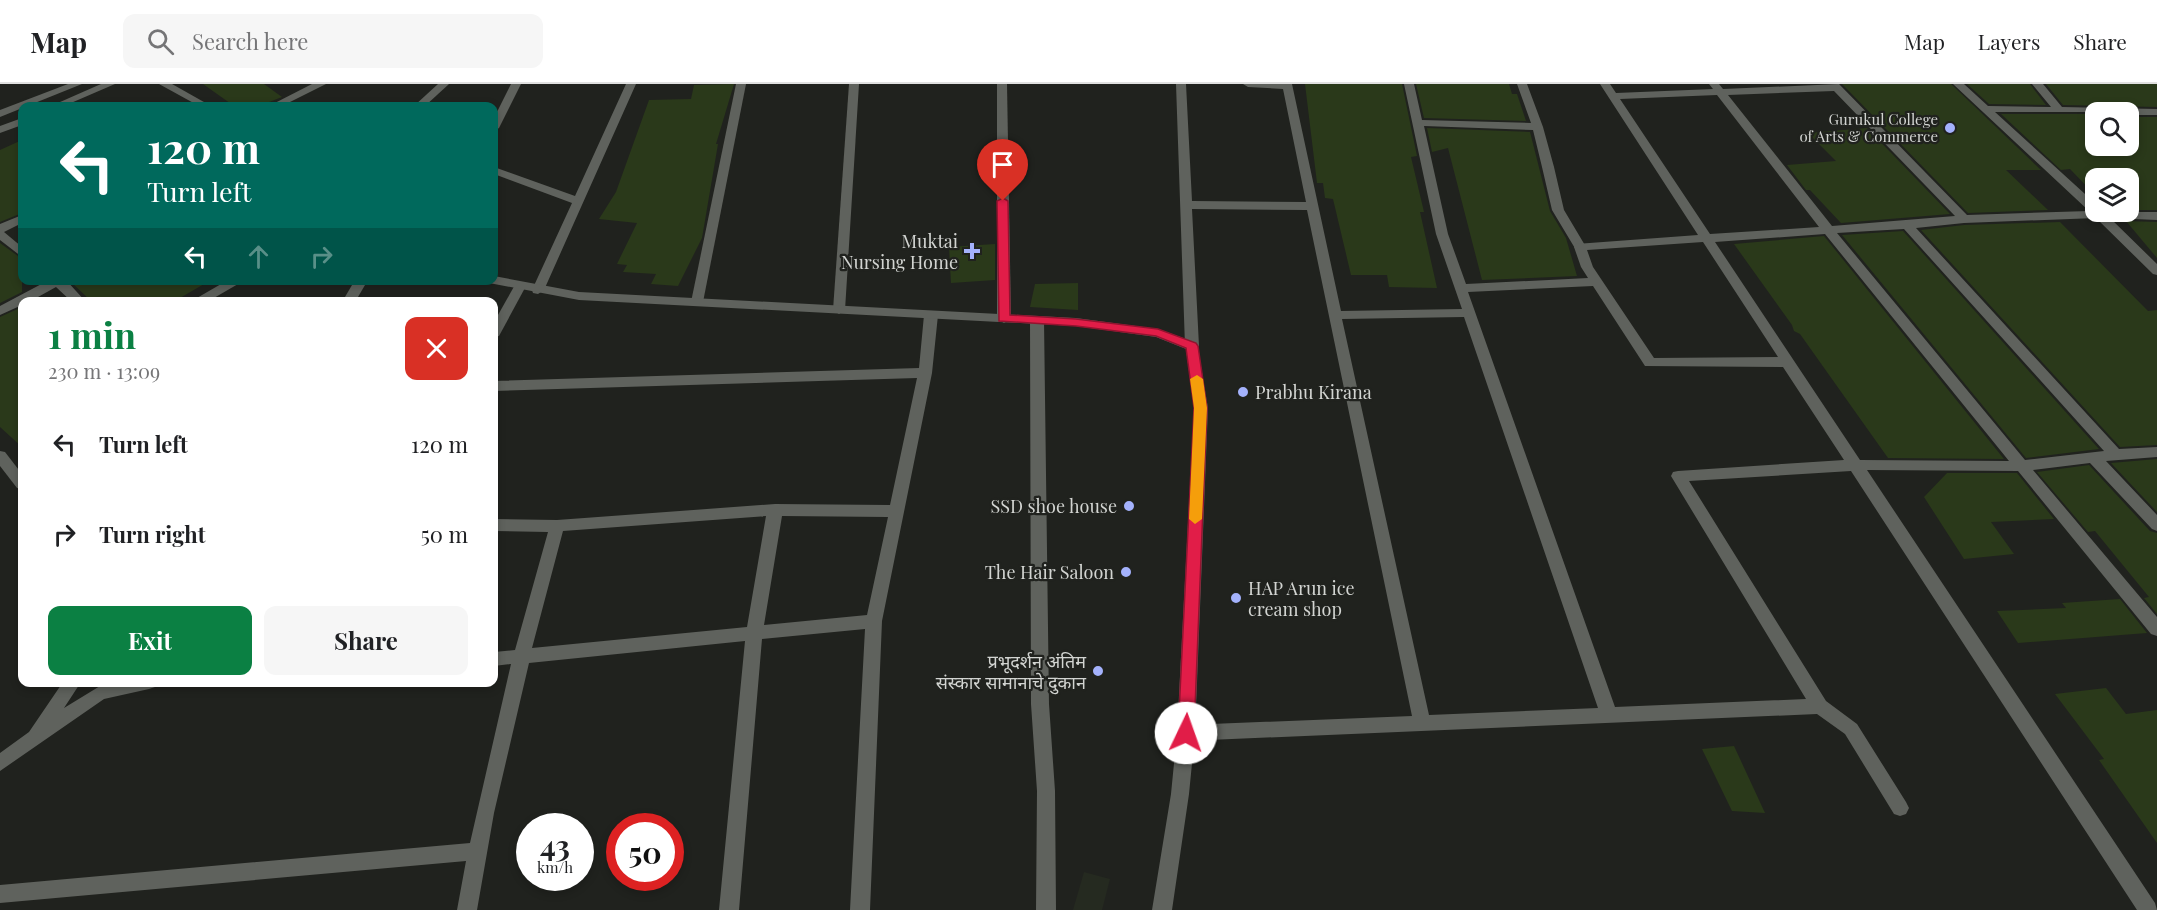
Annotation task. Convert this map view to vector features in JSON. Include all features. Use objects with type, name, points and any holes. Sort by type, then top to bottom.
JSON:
[{"type":"street","points":[[31,102],[77,84]]},
{"type":"street","points":[[66,102],[110,84]]},
{"type":"street","points":[[164,84],[198,102]]},
{"type":"street","points":[[283,102],[321,84]]},
{"type":"street","points":[[424,102],[444,84]]},
{"type":"street","points":[[498,120],[516,84]]},
{"type":"street","points":[[538,290],[631,84]]},
{"type":"street","points":[[697,302],[741,84]]},
{"type":"street","points":[[839,310],[854,84]]},
{"type":"street","points":[[1002,84],[1004,319]]},
{"type":"street","points":[[1162,910],[1180,794],[1186,733],[1201,408],[1192,346],[1181,84]]},
{"type":"street","points":[[1248,84],[1287,85],[1422,723]]},
{"type":"street","points":[[1408,84],[1442,234],[1609,715]]},
{"type":"street","points":[[1522,84],[1539,127],[1558,210],[1580,247],[1587,267],[1596,282],[1650,363],[1788,362]]},
{"type":"street","points":[[1605,84],[2148,910]]},
{"type":"street","points":[[1958,84],[2085,201]]},
{"type":"street","points":[[2037,84],[2059,110]]},
{"type":"street","points":[[1613,96],[1717,88],[1835,86],[1964,219]]},
{"type":"street","points":[[1717,88],[1828,230],[2157,629]]},
{"type":"street","points":[[0,114],[18,107]]},
{"type":"street","points":[[1986,109],[2157,112]]},
{"type":"street","points":[[0,130],[18,123]]},
{"type":"street","points":[[1418,123],[1539,127]]},
{"type":"street","points":[[498,171],[578,201]]},
{"type":"street","points":[[1187,205],[1311,206]]},
{"type":"street","points":[[1580,247],[1708,240],[1964,219],[2085,213]]},
{"type":"street","points":[[2139,215],[2157,216]]},
{"type":"street","points":[[0,229],[18,221]]},
{"type":"street","points":[[2107,222],[2157,272]]},
{"type":"street","points":[[1907,225],[2116,455]]},
{"type":"street","points":[[0,234],[18,250]]},
{"type":"street","points":[[498,281],[579,296],[1037,320],[1158,333],[1192,346]]},
{"type":"street","points":[[1461,288],[1596,282]]},
{"type":"street","points":[[26,297],[49,285]]},
{"type":"street","points":[[61,285],[75,297]]},
{"type":"street","points":[[206,297],[229,285]]},
{"type":"street","points":[[498,326],[520,286]]},
{"type":"street","points":[[0,310],[18,301]]},
{"type":"street","points":[[1335,315],[1468,313]]},
{"type":"street","points":[[860,910],[874,621],[925,373],[931,315]]},
{"type":"street","points":[[1037,320],[1040,704],[1046,791],[1046,910]]},
{"type":"street","points":[[498,386],[925,373]]},
{"type":"street","points":[[1900,808],[1851,729],[1820,706],[1678,476],[1856,465],[2022,466],[2157,452]]},
{"type":"street","points":[[0,456],[18,479]]},
{"type":"street","points":[[2094,458],[2157,525]]},
{"type":"street","points":[[498,525],[557,526],[775,510],[897,511]]},
{"type":"street","points":[[729,910],[753,633],[775,510]]},
{"type":"street","points":[[467,910],[477,851],[520,657],[557,526]]},
{"type":"street","points":[[498,659],[874,621]]},
{"type":"street","points":[[33,740],[70,687]]},
{"type":"street","points":[[0,763],[100,693],[126,687]]},
{"type":"street","points":[[1186,733],[1820,706]]},
{"type":"street","points":[[0,894],[477,851]]},
{"type":"shaded area","points":[[1084,872],[1110,879],[1102,910],[1073,910]]},
{"type":"building","points":[[203,84],[264,84],[282,97],[269,102],[228,102]]},
{"type":"building","points":[[734,84],[716,144],[718,144],[702,238],[678,286],[651,284],[656,274],[623,272],[627,265],[617,264],[637,223],[599,219],[616,192],[649,100],[691,99],[694,85]]},
{"type":"building","points":[[1305,84],[1402,84],[1417,156],[1411,157],[1424,212],[1420,212],[1437,288],[1389,287],[1387,275],[1351,275],[1333,199],[1325,198],[1323,183],[1317,183]]},
{"type":"building","points":[[1416,84],[1509,84],[1512,94],[1517,94],[1526,121],[1424,118]]},
{"type":"building","points":[[1842,84],[1951,84],[2041,170],[2006,170],[2048,210],[1968,213]]},
{"type":"building","points":[[1967,84],[2030,84],[2046,105],[1989,104]]},
{"type":"building","points":[[2046,84],[2157,84],[2157,107],[2139,107],[2139,102],[2085,102],[2085,105],[2063,105]]},
{"type":"building","points":[[2001,114],[2085,114],[2085,156],[2139,156],[2139,117],[2157,117],[2157,210],[2139,210],[2139,168],[2085,168],[2085,185],[2070,169],[2061,170]]},
{"type":"building","points":[[1427,128],[1530,132],[1550,211],[1566,238],[1577,276],[1482,280],[1448,148],[1432,152]]},
{"type":"building","points":[[1867,128],[1950,214],[1841,223],[1810,190],[1806,190],[1787,165],[1836,161],[1808,133]]},
{"type":"building","points":[[18,142],[18,215],[0,222],[0,150]]},
{"type":"building","points":[[2060,222],[2148,311],[2157,310],[2157,445],[2120,447],[1921,230],[1964,225]]},
{"type":"building","points":[[2127,222],[2157,222],[2157,258]]},
{"type":"building","points":[[1903,231],[2099,449],[2026,458],[1842,235]]},
{"type":"building","points":[[1824,236],[2004,459],[1888,458],[1800,334],[1794,331],[1734,244]]},
{"type":"building","points":[[0,243],[18,256],[18,285],[22,285],[22,292],[0,303]]},
{"type":"building","points":[[995,244],[995,280],[951,283],[949,247]]},
{"type":"building","points":[[1078,283],[1078,310],[1030,307],[1035,284]]},
{"type":"building","points":[[74,285],[202,285],[182,297],[87,297]]},
{"type":"building","points":[[18,309],[18,443],[0,427],[0,317]]},
{"type":"building","points":[[2157,459],[2157,512],[2111,463]]},
{"type":"building","points":[[2089,465],[2150,531],[2157,533],[2157,614],[2144,598],[2149,597],[2095,531],[2088,532],[2037,472]]},
{"type":"building","points":[[1947,473],[2017,473],[2054,519],[1991,522],[2014,554],[1964,559],[1924,497]]},
{"type":"building","points":[[2120,599],[2147,633],[2018,643],[1997,611],[2066,608],[2062,603]]},
{"type":"building","points":[[2106,688],[2126,714],[2157,710],[2157,843],[2099,760],[2104,759],[2055,694]]},
{"type":"building","points":[[1734,746],[1765,813],[1732,811],[1702,749]]},
{"type":"slow traffic","points":[[1195,519],[1201,408],[1197,379]]},
{"type":"place","name":"Gurukul College of Arts & Commerce","points":[[1950,128]]},
{"type":"place","name":"Muktai Nursing Home","points":[[972,251]]},
{"type":"place","name":"Prabhu Kirana","points":[[1243,392]]},
{"type":"place","name":"SSD shoe house","points":[[1129,506]]},
{"type":"place","name":"The Hair Saloon","points":[[1126,572]]},
{"type":"place","name":"HAP Arun ice cream shop","points":[[1236,598]]},
{"type":"place","name":"प्रभूदर्शन अंतिम संस्कार सामानाचे दुकान","points":[[1098,671]]},
{"type":"route","points":[[1003,201],[1004,319],[1076,322],[1158,333],[1192,346],[1201,408],[1186,733]]}]
